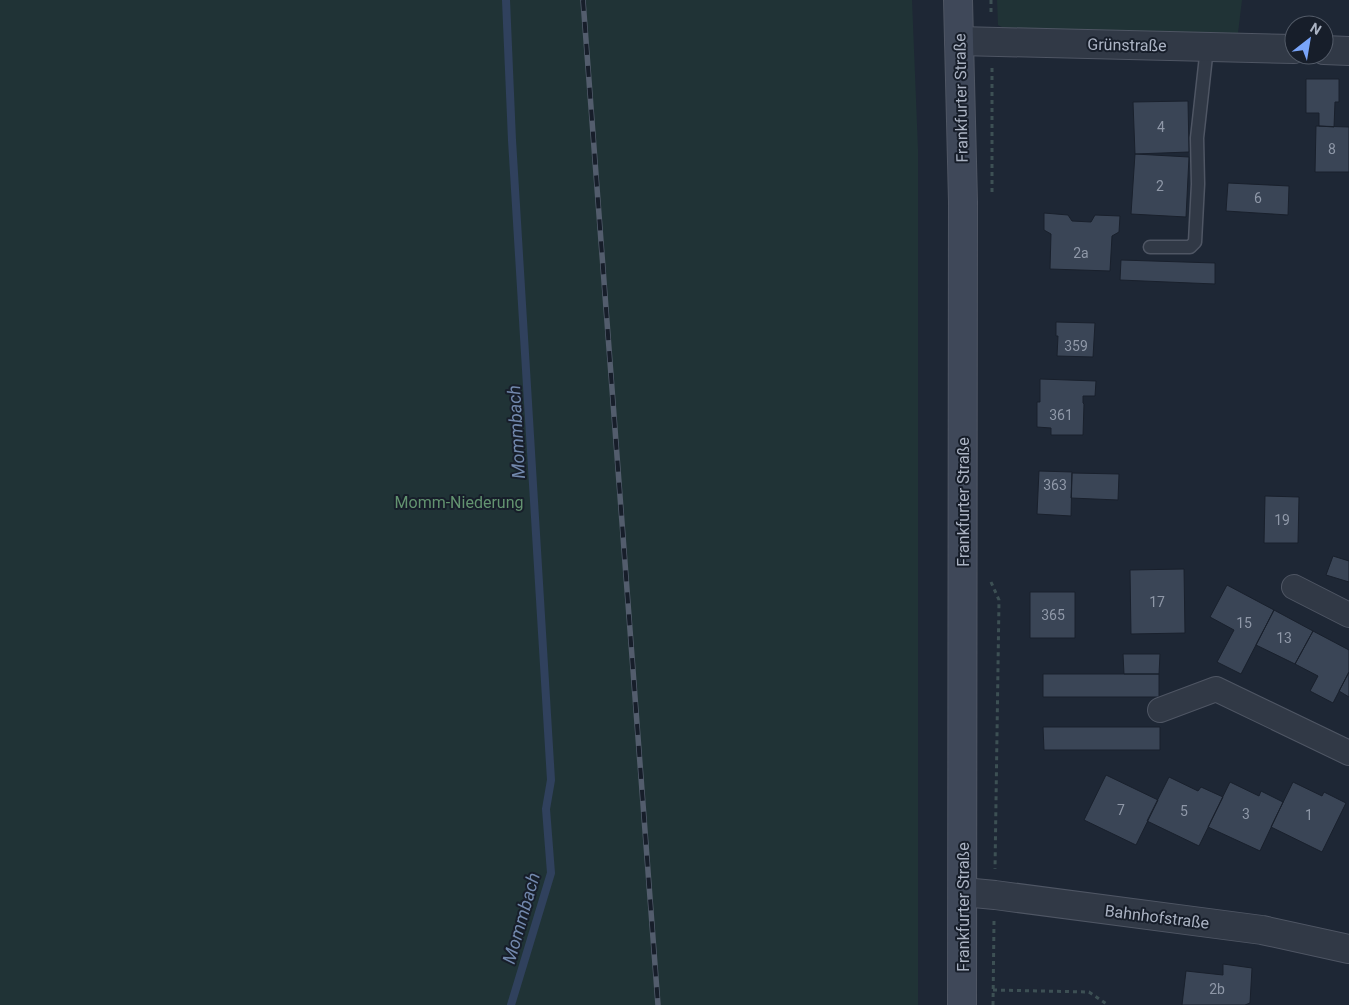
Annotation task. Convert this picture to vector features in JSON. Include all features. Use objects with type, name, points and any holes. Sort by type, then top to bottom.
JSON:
[{"type":"main road","name":"Frankfurter Straße","points":[[958,0],[963,202],[962,1005]]},
{"type":"street","name":"Grünstraße","points":[[959,41],[1284,49]]},
{"type":"street","points":[[1334,50],[1349,51]]},
{"type":"street","points":[[1294,587],[1349,616]]},
{"type":"street","points":[[1160,710],[1216,689],[1349,753]]},
{"type":"street","name":"Bahnhofstraße","points":[[963,892],[1262,930],[1349,949]]},
{"type":"lane","points":[[1150,247],[1190,246],[1195,242],[1198,184],[1197,138],[1207,47]]},
{"type":"path","points":[[991,0],[992,198]]},
{"type":"path","points":[[990,581],[999,600],[993,1005]]},
{"type":"path","points":[[994,990],[1089,992],[1108,1005]]},
{"type":"green space","name":"Momm-Niederung","points":[[0,0],[912,0],[918,149],[918,1005],[0,1005]]},
{"type":"green space","points":[[997,0],[1242,0],[1238,33],[1009,31],[998,25]]},
{"type":"building","points":[[1306,79],[1339,79],[1339,102],[1335,102],[1334,127],[1319,126],[1319,113],[1306,113]]},
{"type":"building","points":[[1188,101],[1189,152],[1135,154],[1133,102]]},
{"type":"building","points":[[1316,126],[1349,127],[1349,172],[1315,172]]},
{"type":"building","points":[[1135,154],[1189,157],[1186,217],[1131,214]]},
{"type":"building","points":[[1228,183],[1289,186],[1288,215],[1226,211]]},
{"type":"building","points":[[1044,213],[1068,215],[1072,221],[1091,222],[1095,215],[1120,216],[1119,232],[1112,236],[1110,271],[1050,269],[1051,234],[1044,230]]},
{"type":"building","points":[[1121,260],[1215,263],[1215,284],[1120,280]]},
{"type":"building","points":[[1056,322],[1095,323],[1093,357],[1057,356],[1058,336],[1056,336]]},
{"type":"building","points":[[1040,379],[1096,381],[1095,396],[1083,396],[1083,435],[1051,435],[1051,428],[1037,427],[1037,402],[1040,402]]},
{"type":"building","points":[[1039,471],[1072,472],[1071,516],[1037,514]]},
{"type":"building","points":[[1072,473],[1119,474],[1118,500],[1071,498]]},
{"type":"building","points":[[1265,496],[1299,497],[1298,543],[1264,543]]},
{"type":"building","points":[[1333,556],[1349,561],[1349,582],[1326,575]]},
{"type":"building","points":[[1184,569],[1185,633],[1131,634],[1130,570]]},
{"type":"building","points":[[1227,585],[1274,610],[1241,674],[1217,662],[1234,630],[1210,617]]},
{"type":"building","points":[[1030,592],[1075,592],[1075,638],[1030,638]]},
{"type":"building","points":[[1274,610],[1313,631],[1295,664],[1256,645]]},
{"type":"building","points":[[1313,631],[1349,650],[1349,672],[1333,703],[1310,691],[1318,676],[1295,664]]},
{"type":"building","points":[[1123,654],[1160,654],[1159,674],[1124,674]]},
{"type":"building","points":[[1349,672],[1349,697],[1339,691]]},
{"type":"building","points":[[1043,674],[1159,674],[1159,697],[1043,697]]},
{"type":"building","points":[[1043,727],[1160,727],[1160,750],[1044,750]]},
{"type":"building","points":[[1106,775],[1158,800],[1136,845],[1084,820]]},
{"type":"building","points":[[1169,777],[1198,791],[1201,787],[1223,797],[1199,846],[1147,821]]},
{"type":"building","points":[[1230,782],[1259,796],[1261,791],[1283,802],[1260,851],[1208,827]]},
{"type":"building","points":[[1293,782],[1322,796],[1324,792],[1346,803],[1322,852],[1271,827]]},
{"type":"building","points":[[1223,964],[1252,968],[1250,1003],[1245,1005],[1182,1005],[1186,971],[1223,975]]},
{"type":"waterway","name":"Mommbach","points":[[506,0],[512,140],[551,780],[546,809],[551,873],[511,1005]]},
{"type":"railway","points":[[583,0],[658,1005]]}]
